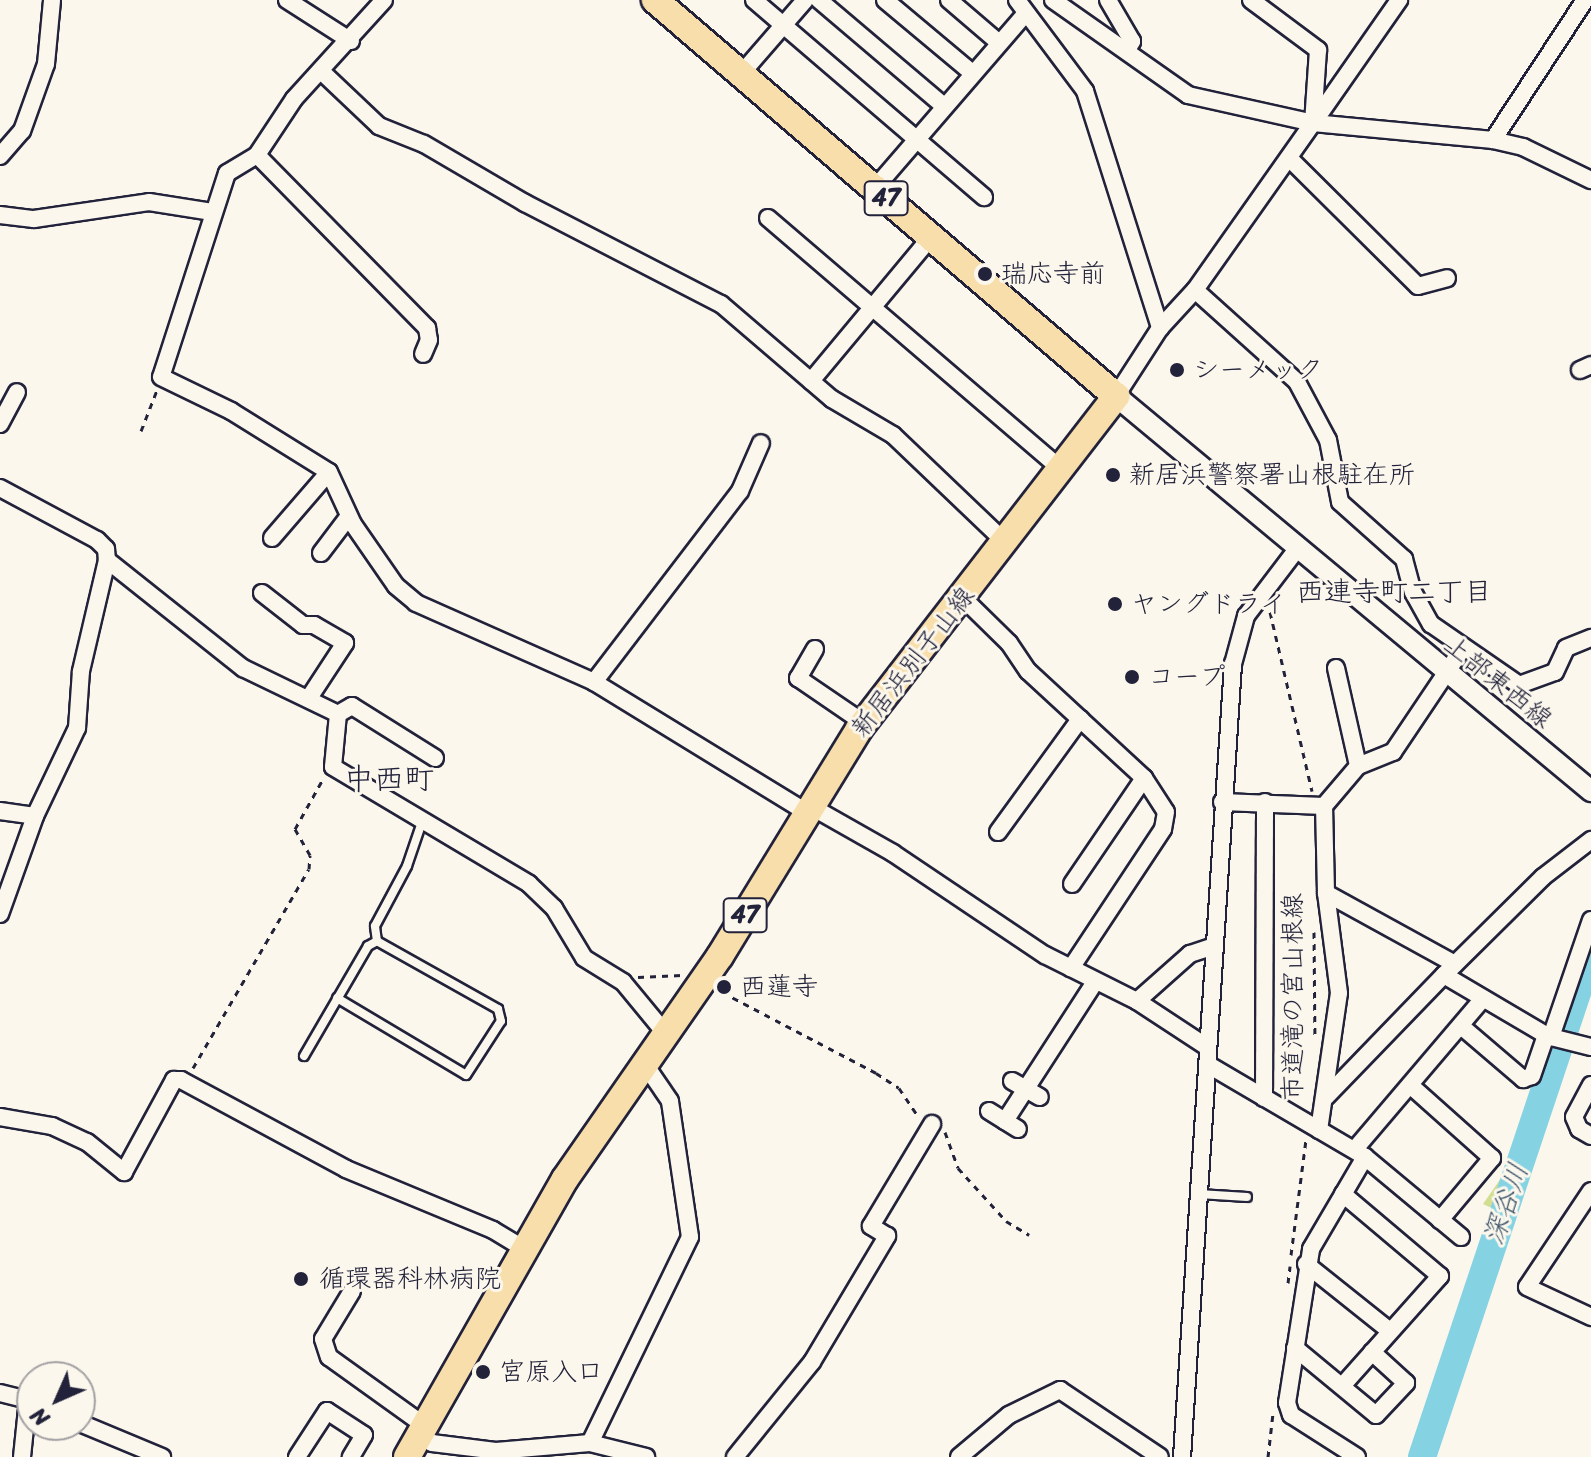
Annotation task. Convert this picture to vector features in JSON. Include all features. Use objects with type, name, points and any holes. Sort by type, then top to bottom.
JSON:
[{"type":"main road","name":"47","points":[[655,0],[1116,396]]},
{"type":"main road","name":"新居浜別子山線","points":[[417,1440],[525,1249],[644,1063],[703,981],[864,723],[1116,396]]},
{"type":"street","points":[[0,156],[22,131],[46,64],[52,0]]},
{"type":"street","points":[[287,0],[351,41]]},
{"type":"street","points":[[384,0],[351,41],[294,99],[257,155],[227,173],[161,377],[231,411],[329,472],[349,516],[396,586],[416,603],[594,682],[808,809],[893,853],[1045,955],[1137,1001],[1264,1098],[1360,1153],[1461,1237]]},
{"type":"street","points":[[754,0],[984,197]]},
{"type":"street","points":[[741,74],[805,0]]},
{"type":"street","points":[[819,0],[943,105]]},
{"type":"street","points":[[885,0],[971,72]]},
{"type":"street","points":[[949,0],[998,42]]},
{"type":"street","points":[[1053,0],[1128,49],[1188,95],[1313,123],[1493,140],[1523,147],[1591,180]]},
{"type":"street","points":[[1108,0],[1132,41],[1128,49]]},
{"type":"street","points":[[1251,0],[1318,50],[1313,123]]},
{"type":"street","points":[[1116,396],[1160,328],[1195,290],[1290,159],[1399,0]]},
{"type":"street","points":[[1493,140],[1585,0]]},
{"type":"street","points":[[875,188],[998,42],[1022,6],[1085,91],[1160,328]]},
{"type":"street","points":[[321,71],[379,126],[424,144],[721,304],[832,399],[893,435],[1005,542]]},
{"type":"street","points":[[257,155],[427,328],[429,340],[423,354]]},
{"type":"street","points":[[1290,159],[1418,286],[1447,278]]},
{"type":"street","points":[[0,215],[34,219],[149,202],[212,212]]},
{"type":"street","points":[[768,218],[1061,469]]},
{"type":"street","points":[[811,381],[931,237]]},
{"type":"street","points":[[1195,290],[1297,382],[1328,440],[1346,513],[1404,559],[1422,613],[1463,648],[1519,685],[1555,672],[1566,648],[1591,638]]},
{"type":"street","points":[[0,424],[17,392]]},
{"type":"street","name":"上部東西線","points":[[1116,396],[1444,673],[1591,791]]},
{"type":"street","points":[[594,682],[740,491],[761,443]]},
{"type":"street","points":[[272,538],[329,472]]},
{"type":"street","points":[[0,488],[97,540],[106,549],[107,560],[81,671],[77,728],[35,816],[0,914]]},
{"type":"street","points":[[321,553],[349,516]]},
{"type":"street","points":[[1182,1457],[1211,947],[1233,664],[1246,616],[1297,549]]},
{"type":"street","points":[[107,560],[243,668],[338,714]]},
{"type":"street","points":[[262,593],[303,625],[314,625],[345,643],[309,698]]},
{"type":"street","points":[[962,597],[1080,719],[1144,778],[1166,812],[1163,829],[1071,968]]},
{"type":"street","points":[[1222,802],[1316,805],[1358,766],[1393,752],[1463,648]]},
{"type":"street","points":[[815,649],[798,678],[864,723]]},
{"type":"street","points":[[1336,668],[1358,766]]},
{"type":"street","points":[[338,714],[352,706],[435,758]]},
{"type":"street","points":[[338,714],[333,767],[529,884],[554,908],[584,958],[623,982],[665,1033]]},
{"type":"street","points":[[998,832],[1080,719]]},
{"type":"street","points":[[1072,884],[1144,778]]},
{"type":"street","points":[[1264,1098],[1265,802]]},
{"type":"street","points":[[1314,1127],[1326,1097],[1339,993],[1316,805]]},
{"type":"street","points":[[0,811],[35,816]]},
{"type":"street","points":[[1326,1097],[1543,877],[1591,840]]},
{"type":"street","points":[[1326,893],[1450,970],[1481,1001],[1555,1038],[1591,1047]]},
{"type":"street","points":[[1461,1026],[1523,1079],[1532,1076],[1555,1038],[1591,920]]},
{"type":"street","points":[[1137,1001],[1190,954],[1211,947]]},
{"type":"street","points":[[989,1111],[1011,1125],[1026,1089],[1063,1046],[1095,982]]},
{"type":"street","points":[[1357,1457],[1291,1415],[1287,1403],[1306,1264],[1343,1194],[1360,1153],[1410,1085],[1481,1001]]},
{"type":"street","points":[[590,1443],[690,1237],[670,1101],[644,1063]]},
{"type":"street","points":[[0,1117],[52,1126],[87,1142],[124,1172],[174,1080],[185,1082],[346,1169],[493,1230],[525,1249]]},
{"type":"street","points":[[1410,1085],[1492,1158],[1440,1220]]},
{"type":"street","points":[[1591,1085],[1574,1117],[1579,1129],[1591,1136]]},
{"type":"street","points":[[735,1457],[812,1362],[887,1236],[871,1226],[932,1124]]},
{"type":"street","points":[[1591,1191],[1527,1287],[1591,1317]]},
{"type":"street","points":[[1343,1194],[1440,1276],[1343,1385]]},
{"type":"street","points":[[1306,1264],[1390,1331]]},
{"type":"street","points":[[352,1291],[323,1339],[329,1357],[417,1440],[496,1451],[590,1443],[646,1457]]},
{"type":"street","points":[[1295,1348],[1376,1415],[1406,1383],[1372,1352]]},
{"type":"street","points":[[959,1457],[1009,1415],[1060,1390],[1160,1457]]},
{"type":"street","points":[[297,1457],[327,1411],[364,1435],[351,1457]]},
{"type":"street","points":[[96,1432],[133,1452],[162,1457]]},
{"type":"lane","points":[[377,941],[375,926],[407,866],[423,819]]},
{"type":"lane","points":[[304,1056],[368,946],[377,941]]},
{"type":"lane","points":[[337,998],[466,1075],[501,1021],[498,1009],[377,941]]},
{"type":"lane","points":[[1198,1194],[1247,1197]]},
{"type":"path","points":[[141,431],[161,377]]},
{"type":"path","points":[[1264,589],[1316,805]]},
{"type":"path","points":[[185,1082],[309,869],[310,855],[295,829],[333,767]]},
{"type":"path","name":"市道滝の宮山根線","points":[[1313,923],[1315,1042]]},
{"type":"path","points":[[623,982],[646,974],[703,981],[798,1036],[876,1073],[899,1088],[915,1114],[950,1135],[958,1168],[1006,1221],[1029,1235]]},
{"type":"path","name":"市道滝の宮山根線","points":[[1288,1285],[1314,1127]]},
{"type":"path","points":[[1268,1457],[1273,1409]]},
{"type":"green space","points":[[1506,1171],[1500,1212],[1483,1204]]},
{"type":"waterway","name":"深谷川","points":[[1422,1457],[1591,951]]},
{"type":"place","name":"瑞応寺前","points":[[985,274]]},
{"type":"place","name":"シーメック","points":[[1177,370]]},
{"type":"place","name":"新居浜警察署山根駐在所","points":[[1113,475]]},
{"type":"place","name":"ヤングドライ","points":[[1115,604]]},
{"type":"place","name":"コープ","points":[[1132,677]]},
{"type":"place","name":"西蓮寺","points":[[724,987]]},
{"type":"place","name":"循環器科林病院","points":[[301,1279]]},
{"type":"place","name":"宮原入口","points":[[483,1372]]},
{"type":"district","name":"西連寺町二丁目","points":[[1394,592]]},
{"type":"district","name":"中西町","points":[[389,779]]}]
